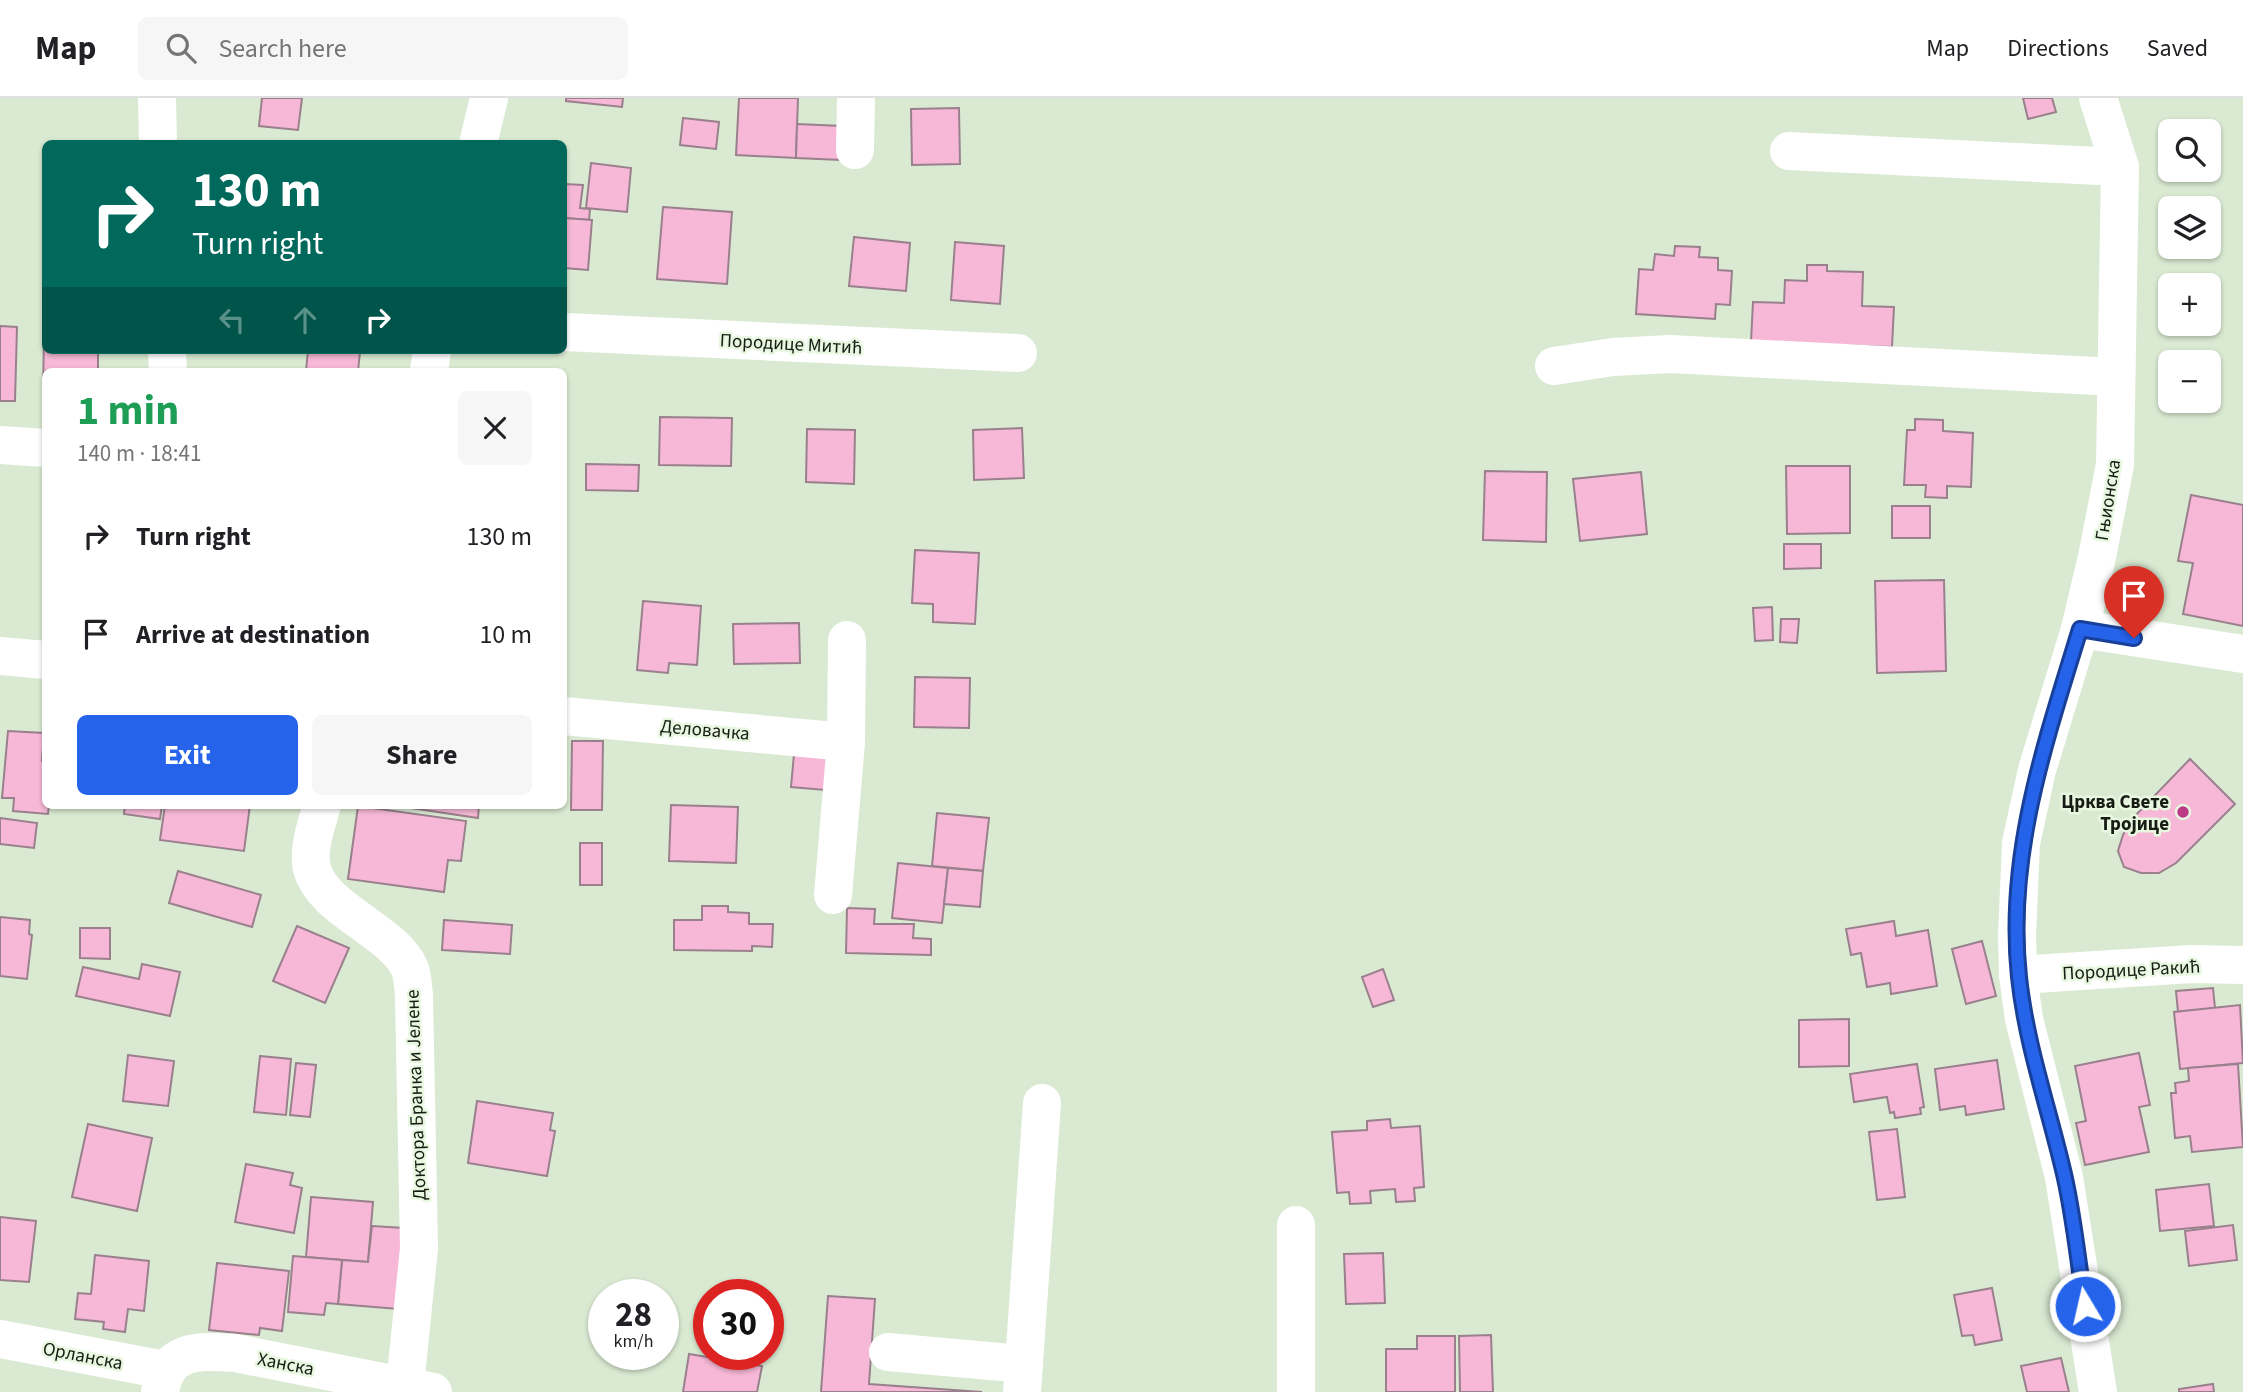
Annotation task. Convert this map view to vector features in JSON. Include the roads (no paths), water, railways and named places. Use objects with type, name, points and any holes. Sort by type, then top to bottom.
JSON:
[{"type":"street","points":[[157,98],[158,140]]},
{"type":"street","points":[[479,140],[489,98]]},
{"type":"street","points":[[855,150],[856,98]]},
{"type":"street","name":"Гњионска","points":[[2098,98],[2120,167],[2115,466],[2080,629],[2037,770],[2021,843],[2018,889],[2018,975],[2024,1019],[2064,1177],[2098,1392]]},
{"type":"street","points":[[1789,151],[2120,167]]},
{"type":"street","name":"Породице Митић","points":[[567,332],[1018,353]]},
{"type":"street","points":[[1554,366],[1614,357],[1670,354],[2115,377]]},
{"type":"street","points":[[0,445],[42,448]]},
{"type":"street","points":[[2080,629],[2243,654]]},
{"type":"street","points":[[833,895],[846,742],[847,639]]},
{"type":"street","points":[[0,656],[42,660]]},
{"type":"street","name":"Деловачка","points":[[567,716],[846,742]]},
{"type":"street","name":"Доктора Бранка и Јелене","points":[[321,809],[311,867],[317,881],[358,920],[394,948],[409,969],[414,996],[419,1388]]},
{"type":"street","name":"Породице Ракић","points":[[2018,975],[2192,964],[2243,965]]},
{"type":"street","points":[[888,1352],[1023,1378],[1041,1103]]},
{"type":"street","points":[[1296,1225],[1296,1392]]},
{"type":"street","name":"Орланска","points":[[0,1339],[163,1381]]},
{"type":"street","name":"Ханска","points":[[163,1381],[172,1362],[203,1351],[235,1353],[419,1388]]},
{"type":"place","name":"Црква Свете Тројице","points":[[2183,812]]}]
